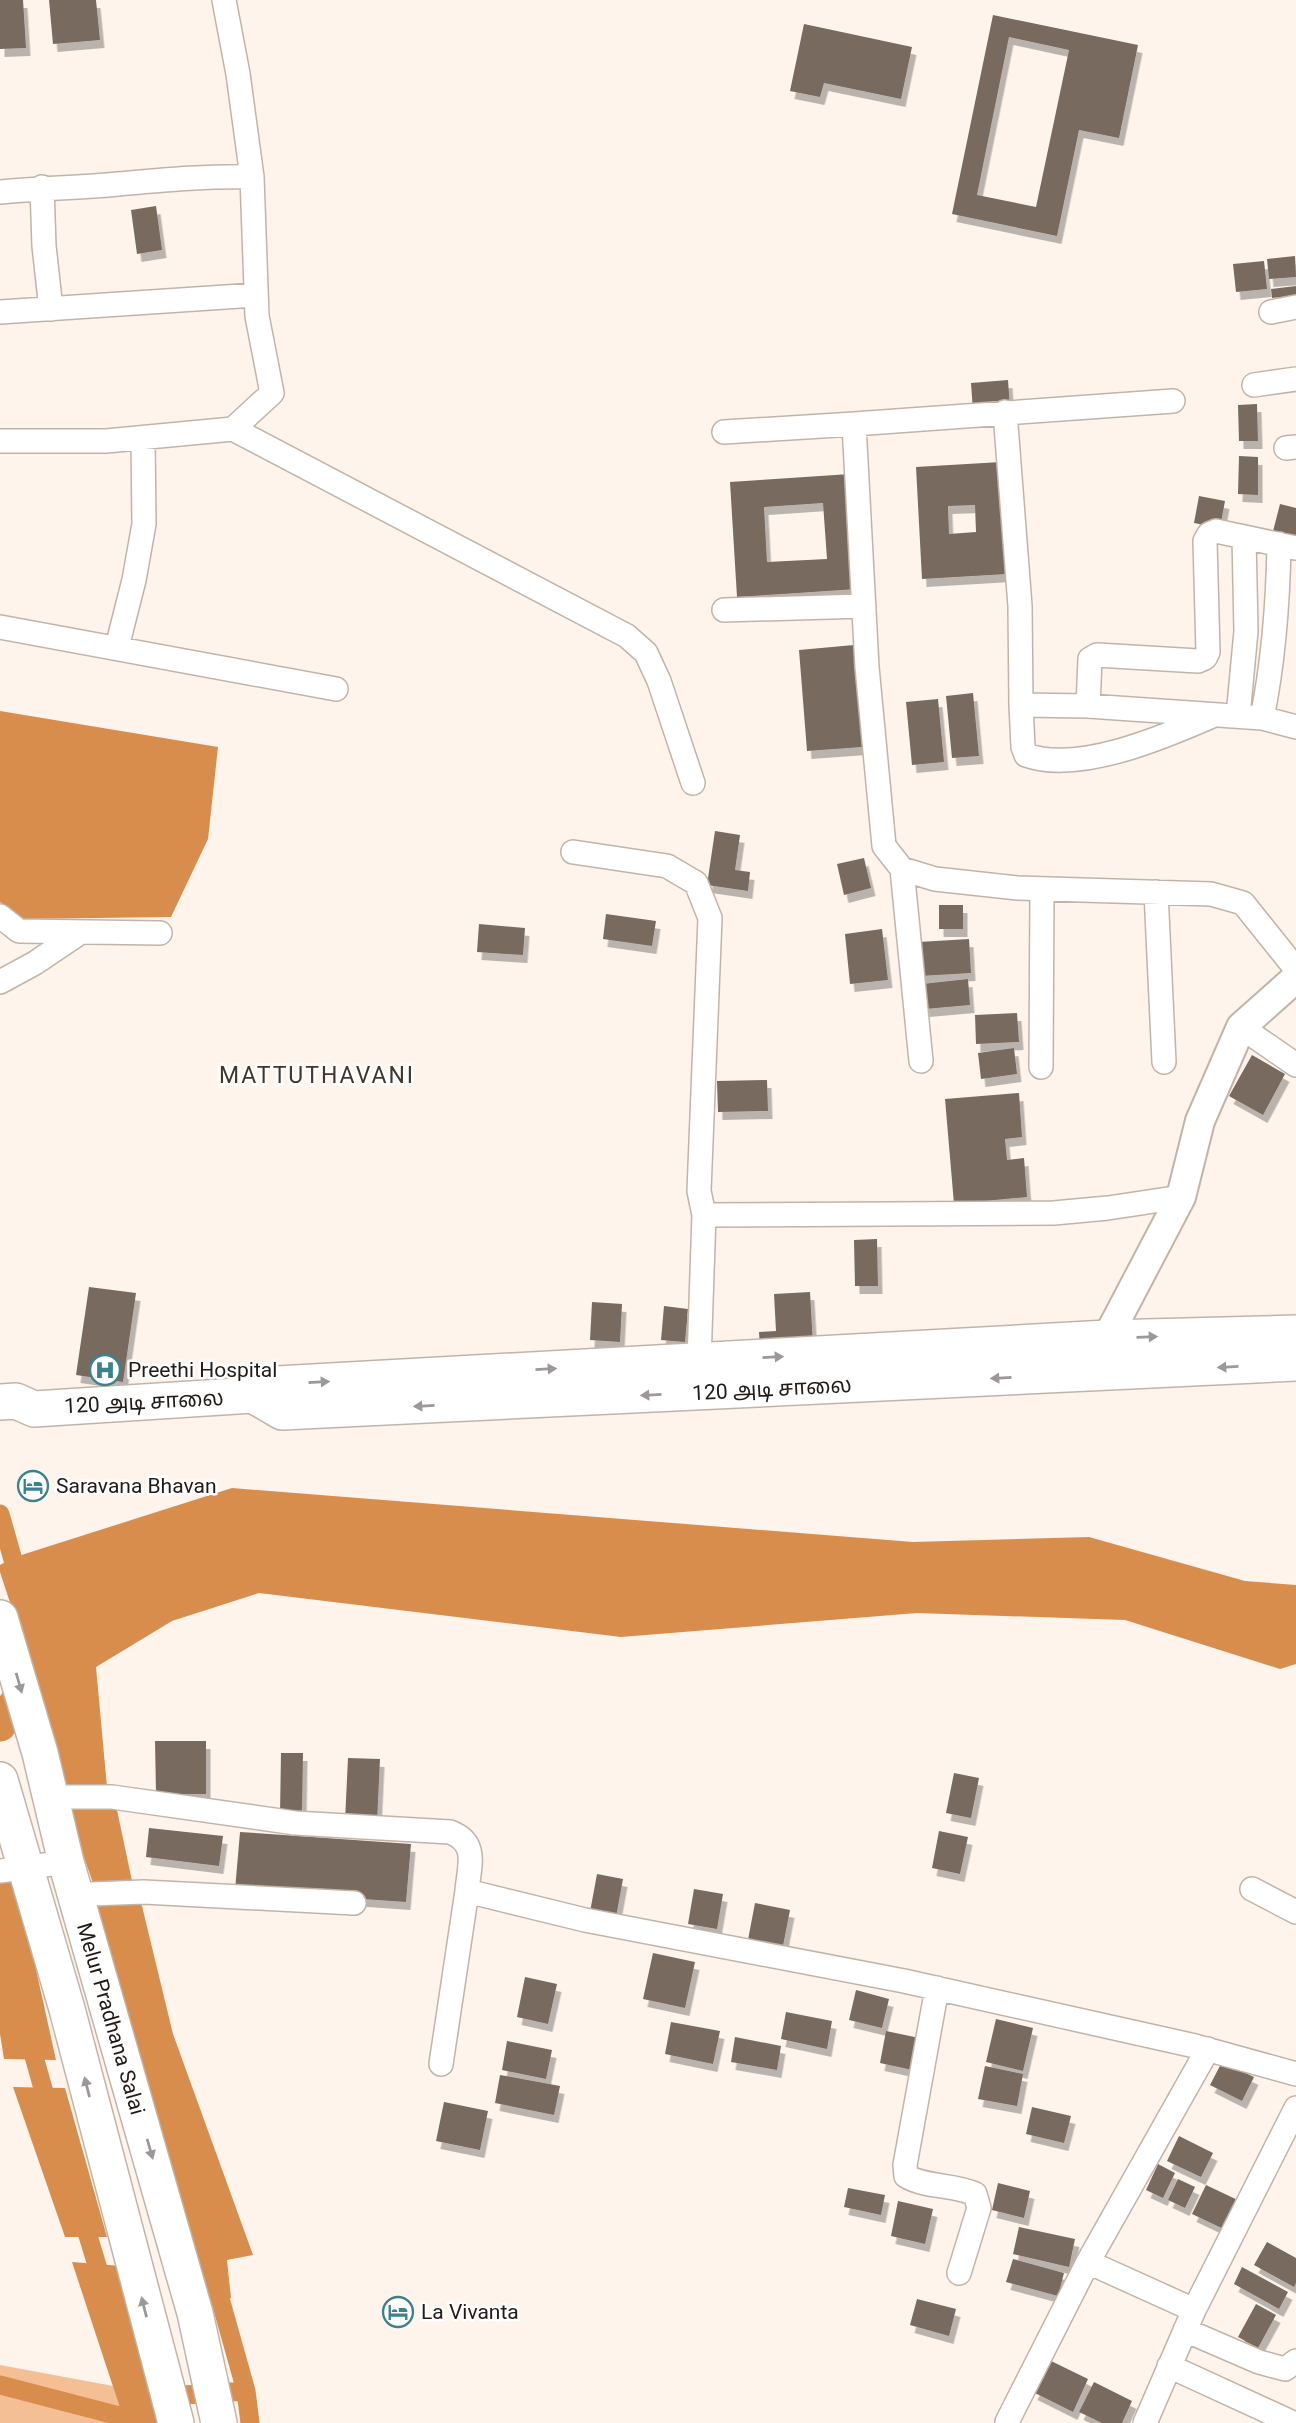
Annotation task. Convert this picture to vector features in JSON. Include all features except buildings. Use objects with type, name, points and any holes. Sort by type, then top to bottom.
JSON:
[{"type":"main road","name":"120 அடி சாலை","points":[[0,1402],[16,1401],[34,1409],[253,1395],[277,1384],[1107,1338],[1296,1333]]},
{"type":"main road","name":"120 அடி சாலை","points":[[253,1395],[282,1412],[1296,1363]]},
{"type":"main road","name":"120 அடி சாலை","points":[[0,1422],[18,1419],[34,1409]]},
{"type":"main road","name":"Melur Pradhana Salai","points":[[0,1618],[40,1753],[57,1797],[66,1862],[84,1896],[209,2371],[218,2416]]},
{"type":"main road","name":"Melur Pradhana Salai","points":[[0,1781],[13,1870],[67,2009],[174,2416]]},
{"type":"street","points":[[224,0],[238,74],[252,177],[257,316],[272,393],[233,429]]},
{"type":"street","points":[[0,192],[42,187],[115,185],[198,176],[252,177]]},
{"type":"street","points":[[42,187],[44,246],[51,309]]},
{"type":"street","points":[[0,312],[256,295]]},
{"type":"street","points":[[1270,312],[1296,307]]},
{"type":"street","points":[[1254,385],[1296,379]]},
{"type":"street","points":[[724,432],[1173,401]]},
{"type":"street","points":[[1005,412],[1020,606],[1021,705],[1023,747],[1026,755],[1039,760],[1068,759],[1137,747],[1215,715]]},
{"type":"street","points":[[854,424],[864,606],[884,846],[902,869],[921,1060]]},
{"type":"street","points":[[0,441],[106,441],[233,429],[627,636],[646,653],[659,681],[693,783]]},
{"type":"street","points":[[117,647],[134,580],[144,524],[143,438]]},
{"type":"street","points":[[1088,706],[1088,666],[1090,659],[1097,655],[1198,661],[1205,658],[1208,652],[1205,541],[1209,534],[1216,531],[1287,546],[1270,679],[1262,718]]},
{"type":"street","points":[[1238,716],[1246,631],[1244,537]]},
{"type":"street","points":[[724,610],[864,606]]},
{"type":"street","points":[[0,627],[335,689]]},
{"type":"street","points":[[1021,705],[1088,706],[1238,716],[1262,718],[1296,727]]},
{"type":"street","points":[[573,852],[667,866],[696,883],[710,918],[699,1192],[704,1215],[699,1361]]},
{"type":"street","points":[[902,869],[935,879],[1042,889],[1211,894],[1244,903],[1296,969]]},
{"type":"street","points":[[1041,1067],[1042,889]]},
{"type":"street","points":[[1156,892],[1164,1062]]},
{"type":"street","points":[[0,916],[19,931],[160,933]]},
{"type":"street","points":[[0,982],[35,963],[81,932]]},
{"type":"street","points":[[1097,1373],[1107,1338],[1181,1196],[1200,1121],[1241,1027],[1296,978]]},
{"type":"street","points":[[1241,1027],[1296,1065]]},
{"type":"street","points":[[704,1215],[1054,1213],[1108,1208],[1181,1196]]},
{"type":"street","points":[[57,1797],[113,1797],[295,1823],[450,1832],[463,1837],[471,1850],[441,2064]]},
{"type":"street","points":[[13,1870],[66,1862]]},
{"type":"street","points":[[1252,1889],[1296,1912]]},
{"type":"street","points":[[467,1891],[585,1920],[937,1988],[1208,2049],[1296,2074]]},
{"type":"street","points":[[84,1896],[144,1892],[354,1903]]},
{"type":"street","points":[[937,1988],[905,2165],[906,2176],[914,2181],[964,2189],[975,2194],[979,2208],[960,2273]]},
{"type":"street","points":[[1007,2423],[1088,2262],[1208,2049]]},
{"type":"street","points":[[1145,2423],[1189,2320],[1296,2108]]},
{"type":"street","points":[[1088,2262],[1259,2362],[1285,2369],[1296,2361]]},
{"type":"street","points":[[1169,2366],[1293,2423]]},
{"type":"shaded area","points":[[0,711],[218,747],[208,839],[171,917],[21,919],[0,902]]},
{"type":"shaded area","points":[[232,1488],[913,1542],[1089,1537],[1245,1581],[1296,1585],[1296,1664],[1280,1669],[1125,1620],[917,1613],[621,1637],[259,1593],[172,1621],[96,1667],[107,1787],[64,1790],[34,1676],[0,1565],[12,1558]]},
{"type":"shaded area","points":[[67,1809],[117,1810],[132,1881],[93,1883]]},
{"type":"shaded area","points":[[16,1879],[56,2060],[4,2059],[0,2034],[0,1883]]},
{"type":"shaded area","points":[[141,1902],[173,2034],[253,2255],[227,2260],[231,2298],[208,2301],[95,1904]]},
{"type":"shaded area","points":[[13,2087],[65,2088],[107,2237],[65,2237]]},
{"type":"shaded area","points":[[72,2262],[121,2266],[164,2423],[125,2423]]},
{"type":"shaded area","points":[[0,2365],[113,2386],[125,2423],[0,2423]]},
{"type":"waterway","points":[[0,1514],[19,1581]]},
{"type":"waterway","points":[[0,1725],[35,1675]]},
{"type":"waterway","points":[[28,2035],[49,2110]]},
{"type":"waterway","points":[[81,2213],[104,2288]]},
{"type":"waterway","points":[[214,2277],[246,2391]]},
{"type":"waterway","points":[[0,2385],[123,2417],[137,2398],[246,2391],[250,2423]]},
{"type":"place","name":"Preethi Hospital","points":[[105,1370]]},
{"type":"place","name":"Saravana Bhavan","points":[[33,1486]]},
{"type":"place","name":"La Vivanta","points":[[398,2312]]},
{"type":"district","name":"MATTUTHAVANI","points":[[317,1075]]}]
